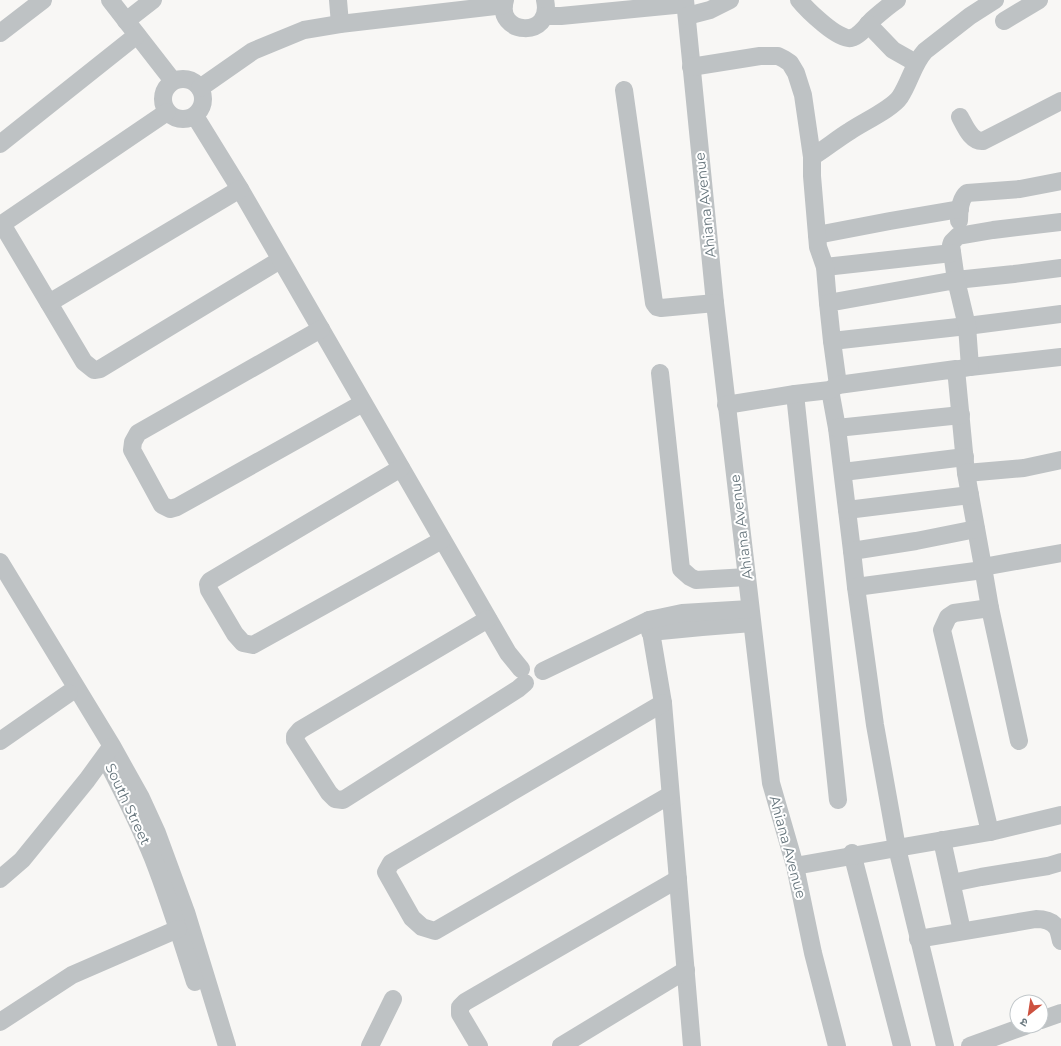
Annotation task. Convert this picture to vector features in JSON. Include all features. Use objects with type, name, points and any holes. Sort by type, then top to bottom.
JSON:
[{"type":"street","points":[[0,33],[43,0]]},
{"type":"street","points":[[110,0],[173,81]]},
{"type":"street","points":[[126,21],[153,0]]},
{"type":"street","points":[[338,0],[340,24]]},
{"type":"street","points":[[200,88],[253,51],[304,30],[340,24],[499,3],[509,22],[516,27],[524,29],[533,27],[540,23],[545,8],[561,16],[586,7],[686,7],[710,10],[730,0]]},
{"type":"street","points":[[799,0],[822,23],[840,36],[847,38],[857,35],[887,7],[897,0]]},
{"type":"street","points":[[812,157],[850,130],[894,104],[900,97],[919,57],[924,51],[970,16],[995,0]]},
{"type":"street","points":[[1004,21],[1039,0]]},
{"type":"street","name":"Ahiana Avenue","points":[[686,7],[726,405],[771,783],[795,866],[813,953],[837,1046]]},
{"type":"street","points":[[868,24],[893,50],[916,63]]},
{"type":"street","points":[[0,144],[137,35]]},
{"type":"street","points":[[691,66],[760,56],[778,56],[790,63],[796,73],[803,95],[812,157],[812,176],[818,247],[825,267],[832,341],[834,388],[847,510],[875,725],[897,848],[945,1046]]},
{"type":"street","points":[[188,79],[195,82],[200,88],[203,95],[203,103],[195,116],[188,119],[173,117],[163,106],[163,91],[167,85],[173,81],[188,79]]},
{"type":"street","points":[[624,90],[654,303],[657,307],[661,308],[715,303]]},
{"type":"street","points":[[960,117],[972,136],[979,141],[983,141],[1061,101]]},
{"type":"street","points":[[167,112],[1,224],[84,362],[94,370],[100,369],[280,260]]},
{"type":"street","points":[[195,116],[240,189],[488,619],[508,653],[529,684],[534,685],[538,683],[543,676],[543,671],[682,613],[751,616]]},
{"type":"street","points":[[959,236],[960,209],[967,193],[1020,189],[1061,181]]},
{"type":"street","points":[[48,302],[240,189]]},
{"type":"street","points":[[817,235],[960,209]]},
{"type":"street","points":[[1019,741],[990,608],[965,465],[961,415],[967,326],[956,280],[952,242],[959,236],[993,230],[1061,222]]},
{"type":"street","points":[[825,267],[952,253]]},
{"type":"street","points":[[828,303],[956,280],[1061,268]]},
{"type":"street","points":[[832,341],[1061,314]]},
{"type":"street","points":[[321,330],[138,433],[132,442],[132,450],[162,505],[170,509],[177,507],[363,403]]},
{"type":"street","points":[[726,405],[963,368],[1061,357]]},
{"type":"street","points":[[660,373],[681,569],[696,580],[746,577]]},
{"type":"street","points":[[795,394],[838,800]]},
{"type":"street","points":[[838,428],[961,415]]},
{"type":"street","points":[[843,472],[965,465],[1024,468],[1061,460]]},
{"type":"street","points":[[401,468],[210,580],[208,584],[209,590],[235,634],[243,643],[253,645],[442,540]]},
{"type":"street","points":[[847,510],[970,495]]},
{"type":"street","points":[[852,551],[916,541],[976,529]]},
{"type":"street","points":[[856,588],[983,568],[1061,553]]},
{"type":"street","points":[[0,562],[108,751],[141,798],[157,833],[186,912],[227,1046]]},
{"type":"street","name":"South Street","points":[[0,581],[8,592],[41,651],[108,751],[154,860],[178,929],[215,1046]]},
{"type":"street","points":[[990,608],[954,613],[948,617],[942,630],[990,832]]},
{"type":"street","points":[[488,619],[300,730],[295,736],[295,740],[329,793],[335,799],[343,800],[518,690],[523,676]]},
{"type":"street","points":[[650,626],[663,703],[692,1046]]},
{"type":"street","points":[[0,741],[69,693]]},
{"type":"street","points":[[663,703],[391,863],[386,872],[412,918],[422,927],[434,932],[670,794]]},
{"type":"street","points":[[0,880],[22,860],[87,780],[108,751]]},
{"type":"street","points":[[795,866],[990,832],[1061,815]]},
{"type":"street","points":[[942,840],[962,931]]},
{"type":"street","points":[[852,855],[902,1046]]},
{"type":"street","points":[[952,884],[981,877],[1048,866],[1061,862]]},
{"type":"street","points":[[479,1046],[460,1014],[460,1007],[465,1002],[678,879]]},
{"type":"street","points":[[918,939],[1036,919],[1044,919],[1051,922],[1057,928],[1061,941]]},
{"type":"street","points":[[0,1022],[72,975],[178,929]]},
{"type":"street","points":[[561,1046],[686,970]]},
{"type":"street","points":[[370,1046],[393,999]]},
{"type":"street","points":[[1049,1017],[1061,1013]]},
{"type":"street","points":[[970,1046],[1009,1032]]}]
